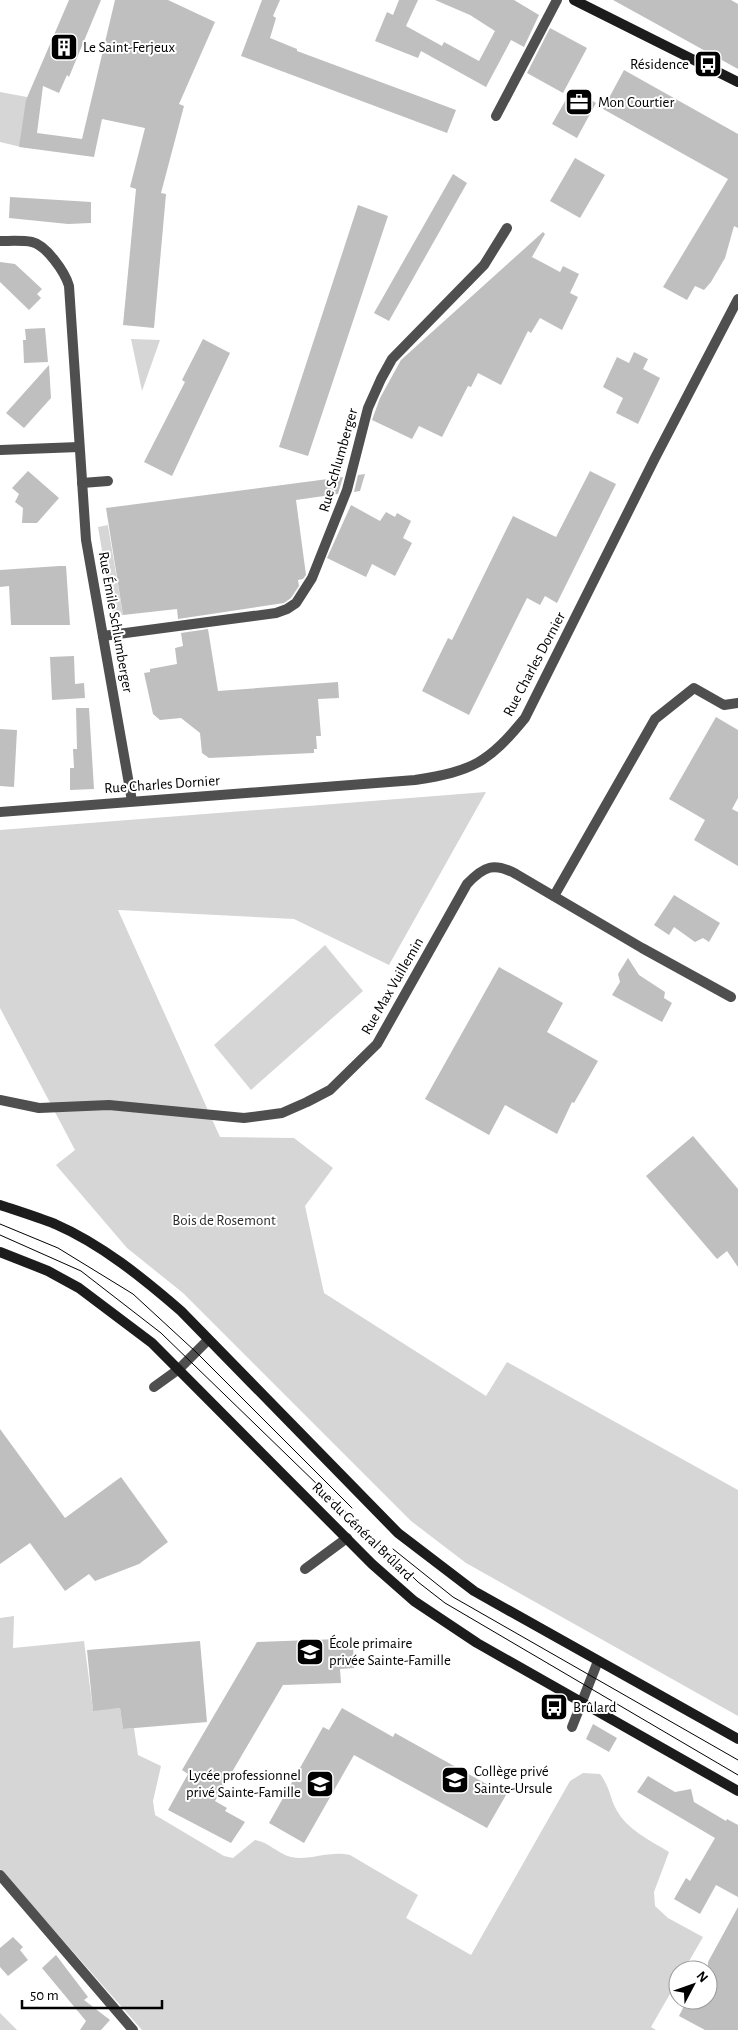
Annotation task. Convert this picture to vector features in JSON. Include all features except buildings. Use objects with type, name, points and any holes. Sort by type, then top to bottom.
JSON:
[{"type":"main road","points":[[574,0],[738,82]]},
{"type":"main road","name":"Rue du Général Brûlard","points":[[0,1205],[55,1224],[100,1249],[151,1285],[208,1340],[398,1533],[474,1591],[738,1739]]},
{"type":"main road","name":"Rue du Général Brûlard","points":[[0,1252],[48,1271],[79,1288],[140,1333],[179,1369],[379,1570],[430,1613],[477,1643],[738,1791]]},
{"type":"street","points":[[496,116],[557,0]]},
{"type":"street","name":"Rue Schlumberger","points":[[103,636],[276,613],[296,603],[312,578],[341,508],[368,408],[381,379],[405,344],[439,314],[484,265],[507,228]]},
{"type":"street","name":"Rue Émile Schlumberger","points":[[0,241],[33,242],[41,246],[65,273],[69,286],[86,540],[132,801]]},
{"type":"street","name":"Rue Charles Dornier","points":[[0,812],[354,786],[454,774],[484,759],[506,741],[525,718],[655,458],[738,299]]},
{"type":"street","points":[[0,450],[79,447]]},
{"type":"street","points":[[82,483],[108,481]]},
{"type":"street","points":[[554,896],[655,720],[694,688],[724,705],[738,703]]},
{"type":"street","name":"Rue Max Vuillemin","points":[[0,1100],[39,1108],[109,1105],[244,1118],[282,1113],[330,1090],[376,1044],[467,884],[476,874],[486,868],[504,867],[731,997]]},
{"type":"street","points":[[154,1387],[179,1369],[208,1340]]},
{"type":"street","points":[[305,1569],[347,1538]]},
{"type":"street","points":[[572,1727],[598,1661]]},
{"type":"street","points":[[0,1875],[133,2030]]},
{"type":"green space","points":[[0,92],[27,97],[21,147],[0,142]]},
{"type":"green space","points":[[131,339],[160,340],[142,391]]},
{"type":"green space","points":[[108,525],[123,615],[113,615],[98,527]]},
{"type":"green space","name":"Bois de Rosemont","points":[[486,792],[389,965],[294,919],[118,910],[220,1137],[294,1138],[333,1168],[305,1206],[324,1293],[486,1396],[507,1362],[738,1490],[738,1716],[466,1563],[411,1521],[183,1293],[127,1248],[56,1165],[75,1150],[0,1008],[0,830]]},
{"type":"green space","points":[[325,945],[363,991],[251,1090],[214,1045]]},
{"type":"green space","points":[[14,1616],[13,1648],[84,1641],[93,1710],[120,1708],[123,1729],[134,1728],[138,1755],[161,1766],[153,1801],[155,1815],[224,1856],[233,1858],[255,1840],[265,1843],[291,1857],[305,1858],[335,1854],[350,1855],[418,1895],[406,1918],[471,1955],[570,1781],[583,1773],[600,1774],[616,1809],[626,1823],[669,1852],[654,1892],[655,1906],[668,1918],[703,1937],[690,1960],[668,1960],[668,1997],[651,2027],[656,2030],[142,2030],[0,1869],[0,1618]]},
{"type":"green space","points":[[0,2013],[17,2030],[0,2030]]},
{"type":"tram line","points":[[0,1224],[58,1248],[133,1294],[196,1352],[352,1508]]},
{"type":"tram line","points":[[0,1235],[81,1271],[161,1333],[418,1582],[445,1603],[738,1775]]},
{"type":"tram line","points":[[393,1549],[453,1597],[738,1760]]},
{"type":"place","name":"Le Saint-Ferjeux","points":[[64,47]]},
{"type":"place","name":"Résidence","points":[[708,64]]},
{"type":"place","name":"Mon Courtier","points":[[579,102]]},
{"type":"place","name":"École primaire privée Sainte-Famille","points":[[310,1652]]},
{"type":"place","name":"Brûlard","points":[[554,1707]]},
{"type":"place","name":"Collège privé Sainte-Ursule","points":[[455,1780]]},
{"type":"place","name":"Lycée professionnel privé Sainte-Famille","points":[[320,1784]]}]
